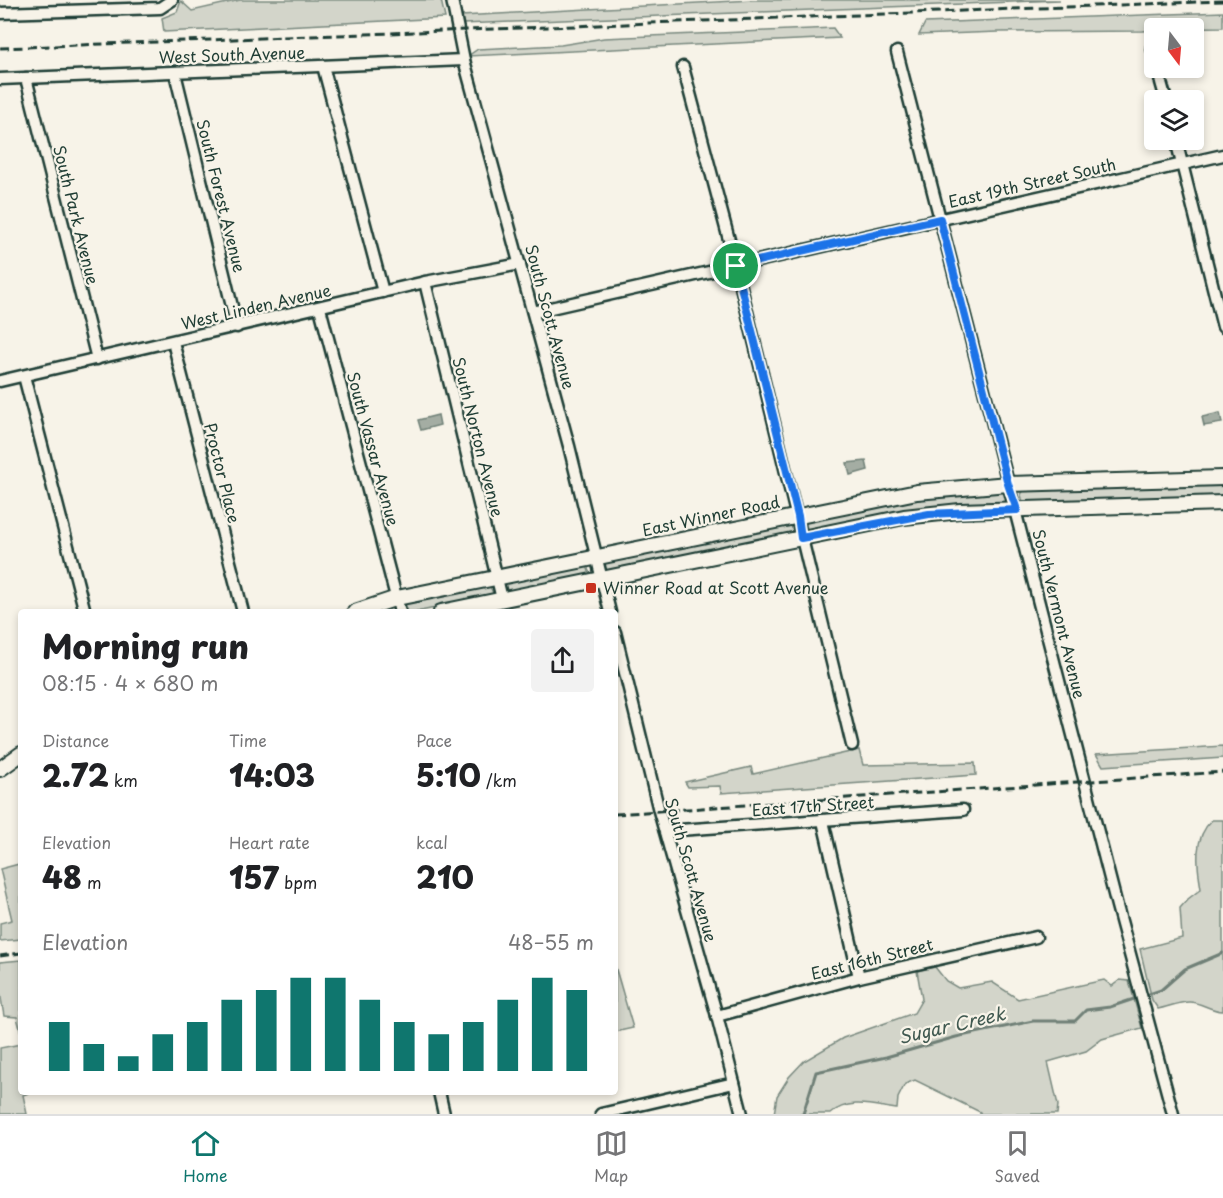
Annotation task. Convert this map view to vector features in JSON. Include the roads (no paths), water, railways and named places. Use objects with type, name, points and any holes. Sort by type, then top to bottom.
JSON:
[{"type":"street","points":[[47,0],[50,11]]},
{"type":"street","name":"South Scott Avenue","points":[[452,0],[464,60],[569,446],[609,609]]},
{"type":"street","points":[[0,13],[160,8],[172,1]]},
{"type":"street","name":"South Vermont Avenue","points":[[897,52],[1008,484],[1017,510],[1117,906],[1173,1114]]},
{"type":"street","name":"West South Avenue","points":[[0,79],[464,60]]},
{"type":"street","points":[[323,66],[383,292]]},
{"type":"street","points":[[683,67],[736,266],[852,745]]},
{"type":"street","name":"South Forest Avenue","points":[[175,73],[237,327]]},
{"type":"street","name":"South Park Avenue","points":[[26,78],[97,359]]},
{"type":"street","points":[[1178,150],[1223,327]]},
{"type":"street","name":"East 19th Street South","points":[[533,312],[1223,155]]},
{"type":"street","name":"West Linden Avenue","points":[[0,381],[425,282],[520,264]]},
{"type":"street","name":"South Norton Avenue","points":[[425,282],[502,599]]},
{"type":"street","name":"South Vassar Avenue","points":[[320,308],[398,605]]},
{"type":"street","name":"Proctor Place","points":[[173,342],[242,609]]},
{"type":"street","points":[[24,376],[84,609]]},
{"type":"street","name":"East Winner Road","points":[[373,609],[398,605],[496,577],[917,492],[1008,484],[1223,478]]},
{"type":"street","points":[[455,609],[912,516],[960,511],[1223,503]]},
{"type":"street","name":"South Scott Avenue","points":[[618,644],[665,831],[742,1114]]},
{"type":"street","points":[[0,769],[18,756]]},
{"type":"street","name":"East 17th Street","points":[[665,831],[963,810]]},
{"type":"street","points":[[823,820],[859,977]]},
{"type":"street","name":"East 16th Street","points":[[717,1016],[859,977],[1036,937]]},
{"type":"street","points":[[601,1114],[734,1083]]},
{"type":"street","points":[[440,1095],[444,1114]]},
{"type":"waterway","name":"Sugar Creek","points":[[1149,994],[1161,990],[1185,969],[1223,953]]},
{"type":"waterway","name":"Sugar Creek","points":[[803,1114],[816,1072],[886,1057],[956,1037],[1033,1021],[1075,1021],[1086,1010],[1110,1007],[1134,999]]},
{"type":"railway","points":[[0,48],[1223,1]]},
{"type":"railway","points":[[618,814],[1223,772]]},
{"type":"railway","points":[[0,956],[18,953]]},
{"type":"place","name":"Winner Road at Scott Avenue","points":[[591,588]]}]
